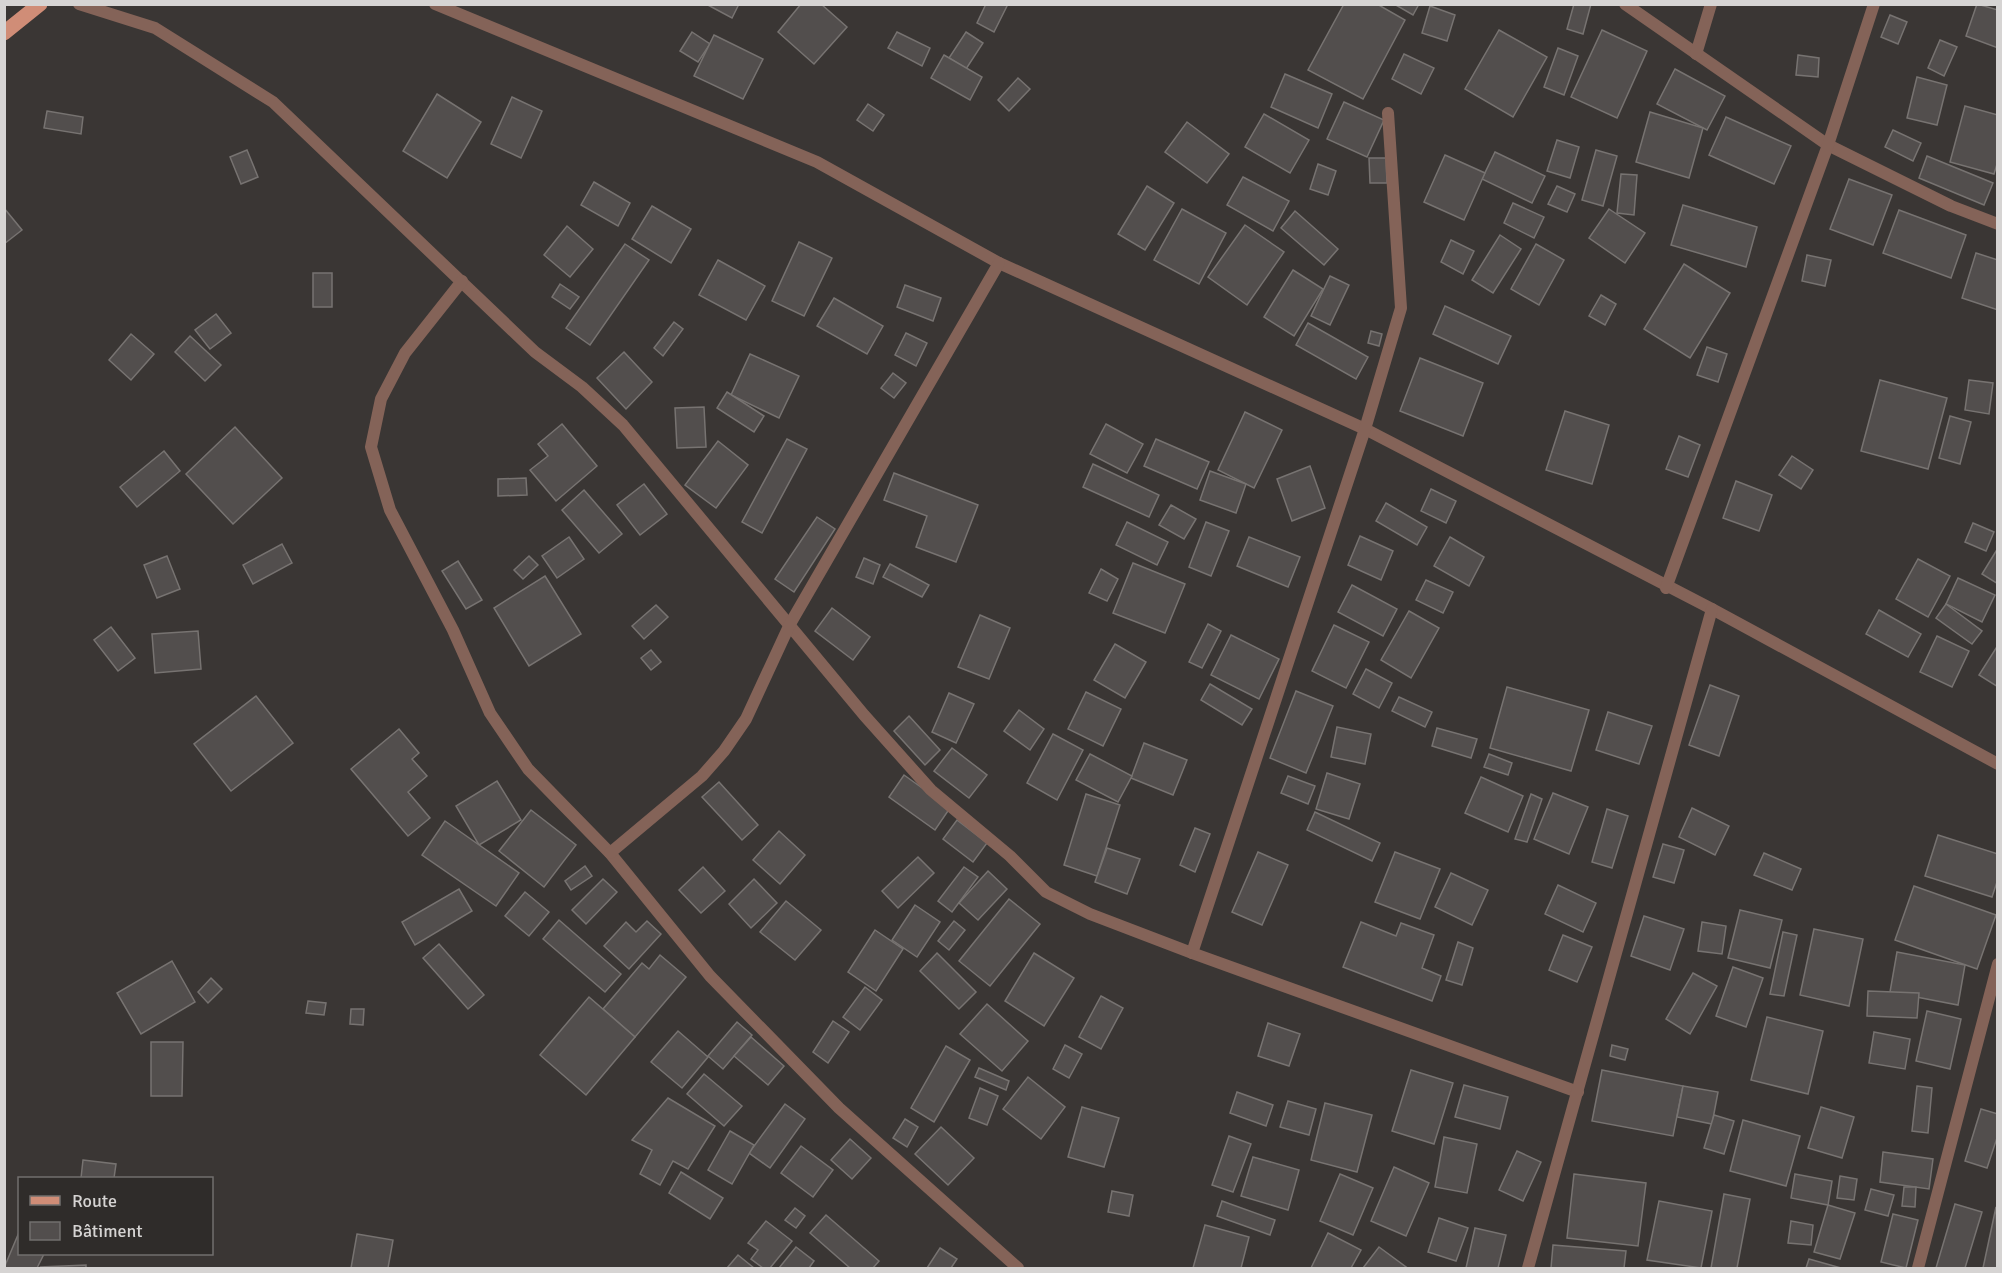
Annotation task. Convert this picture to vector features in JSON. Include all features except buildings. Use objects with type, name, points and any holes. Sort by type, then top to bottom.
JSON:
[{"type":"main road","points":[[4,33],[40,4]]},
{"type":"street","points":[[80,4],[155,28],[273,102],[535,352],[582,387],[623,424],[864,715],[931,790],[1010,856],[1046,892],[1090,914],[1192,953],[1578,1092]]},
{"type":"street","points":[[435,4],[817,162],[999,263],[1365,429],[1666,588],[1712,609],[1998,764]]},
{"type":"street","points":[[1624,4],[1828,145],[1951,206],[1998,224]]},
{"type":"street","points":[[1696,54],[1711,4]]},
{"type":"street","points":[[1666,588],[1828,145],[1874,4]]},
{"type":"street","points":[[1192,953],[1365,429],[1401,308],[1388,113]]},
{"type":"street","points":[[610,853],[702,776],[724,751],[746,719],[790,624],[999,263]]},
{"type":"street","points":[[462,281],[405,353],[381,399],[371,447],[390,510],[453,630],[490,713],[528,769],[610,853],[710,976],[839,1108],[1018,1269]]},
{"type":"street","points":[[1528,1269],[1712,609]]},
{"type":"street","points":[[1918,1269],[1998,964]]}]
